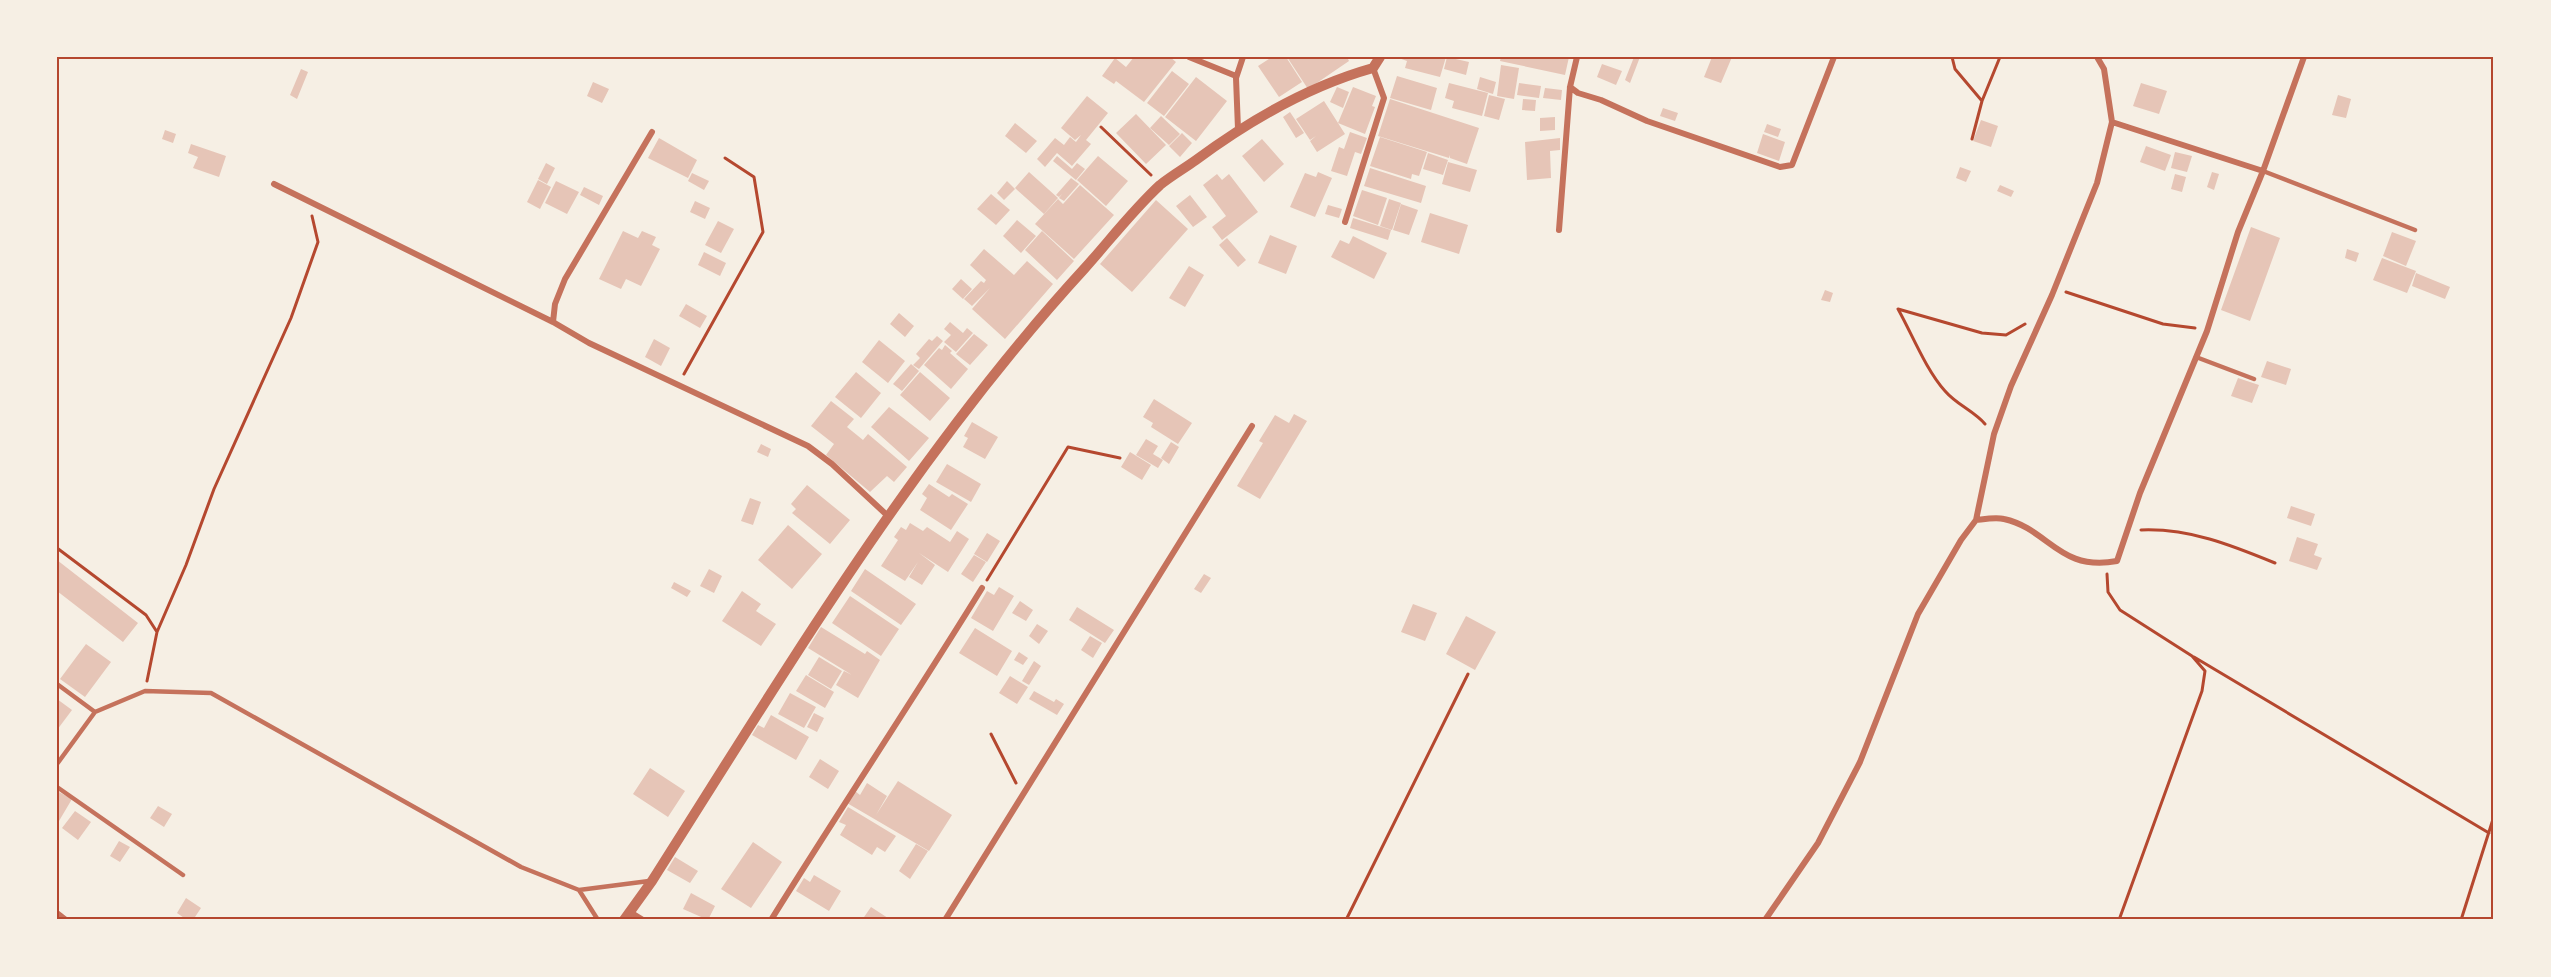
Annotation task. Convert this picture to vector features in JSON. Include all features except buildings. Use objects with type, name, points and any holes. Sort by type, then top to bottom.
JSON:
[{"type":"street","points":[[1189,57],[1236,78]]},
{"type":"street","points":[[1238,129],[1236,78],[1241,57]]},
{"type":"street","points":[[643,920],[627,916],[889,516],[1003,363],[1058,298],[1161,184],[1238,129],[1287,102],[1347,76],[1373,69],[1380,57]]},
{"type":"street","points":[[1559,230],[1570,87],[1577,57]]},
{"type":"street","points":[[1570,87],[1578,93],[1601,100],[1647,121],[1780,167],[1792,165],[1834,57]]},
{"type":"street","points":[[1765,920],[1818,843],[1860,762],[1918,614],[1961,540],[1976,520],[1994,434],[2011,386],[2052,295],[2097,183],[2112,122],[2104,69],[2097,57]]},
{"type":"street","points":[[1976,520],[2004,519],[2070,557],[2096,565],[2117,561],[2140,493],[2207,332],[2238,232],[2263,171],[2304,57]]},
{"type":"street","points":[[1346,222],[1384,98],[1373,69]]},
{"type":"street","points":[[2112,122],[2263,171]]},
{"type":"street","points":[[553,322],[555,304],[565,279],[652,132]]},
{"type":"street","points":[[274,184],[553,322],[589,343],[679,383],[808,446],[832,464],[889,516]]},
{"type":"street","points":[[945,920],[1252,426]]},
{"type":"street","points":[[771,920],[841,807],[912,702],[982,588]]},
{"type":"street","points":[[57,913],[66,920]]},
{"type":"lane","points":[[2263,171],[2415,230]]},
{"type":"lane","points":[[2196,357],[2254,379]]},
{"type":"lane","points":[[57,684],[96,712]]},
{"type":"lane","points":[[57,764],[96,712],[145,691],[211,693],[521,867],[579,890],[652,881]]},
{"type":"lane","points":[[57,787],[183,875]]},
{"type":"lane","points":[[579,890],[598,920]]},
{"type":"path","points":[[1952,57],[1955,69],[1982,101]]},
{"type":"path","points":[[1972,139],[1982,101],[2000,57]]},
{"type":"path","points":[[1101,127],[1161,184]]},
{"type":"path","points":[[679,383],[763,232],[754,177],[725,158]]},
{"type":"path","points":[[145,691],[157,632],[214,489],[295,307],[318,242],[309,201]]},
{"type":"path","points":[[2052,295],[2069,292],[2163,324],[2207,332]]},
{"type":"path","points":[[1994,434],[1979,417],[1957,404],[1943,389],[1898,309],[1982,333],[2006,335],[2032,320]]},
{"type":"path","points":[[982,588],[1068,447],[1120,458]]},
{"type":"path","points":[[2127,531],[2160,529],[2213,538],[2275,563]]},
{"type":"path","points":[[57,548],[146,615],[157,632]]},
{"type":"path","points":[[2117,561],[2107,573],[2108,592],[2121,610],[2192,656],[2489,832]]},
{"type":"path","points":[[2119,920],[2202,691],[2205,671],[2192,656]]},
{"type":"path","points":[[1346,920],[1468,674]]},
{"type":"path","points":[[991,734],[1022,795]]},
{"type":"path","points":[[2461,920],[2494,816]]}]
